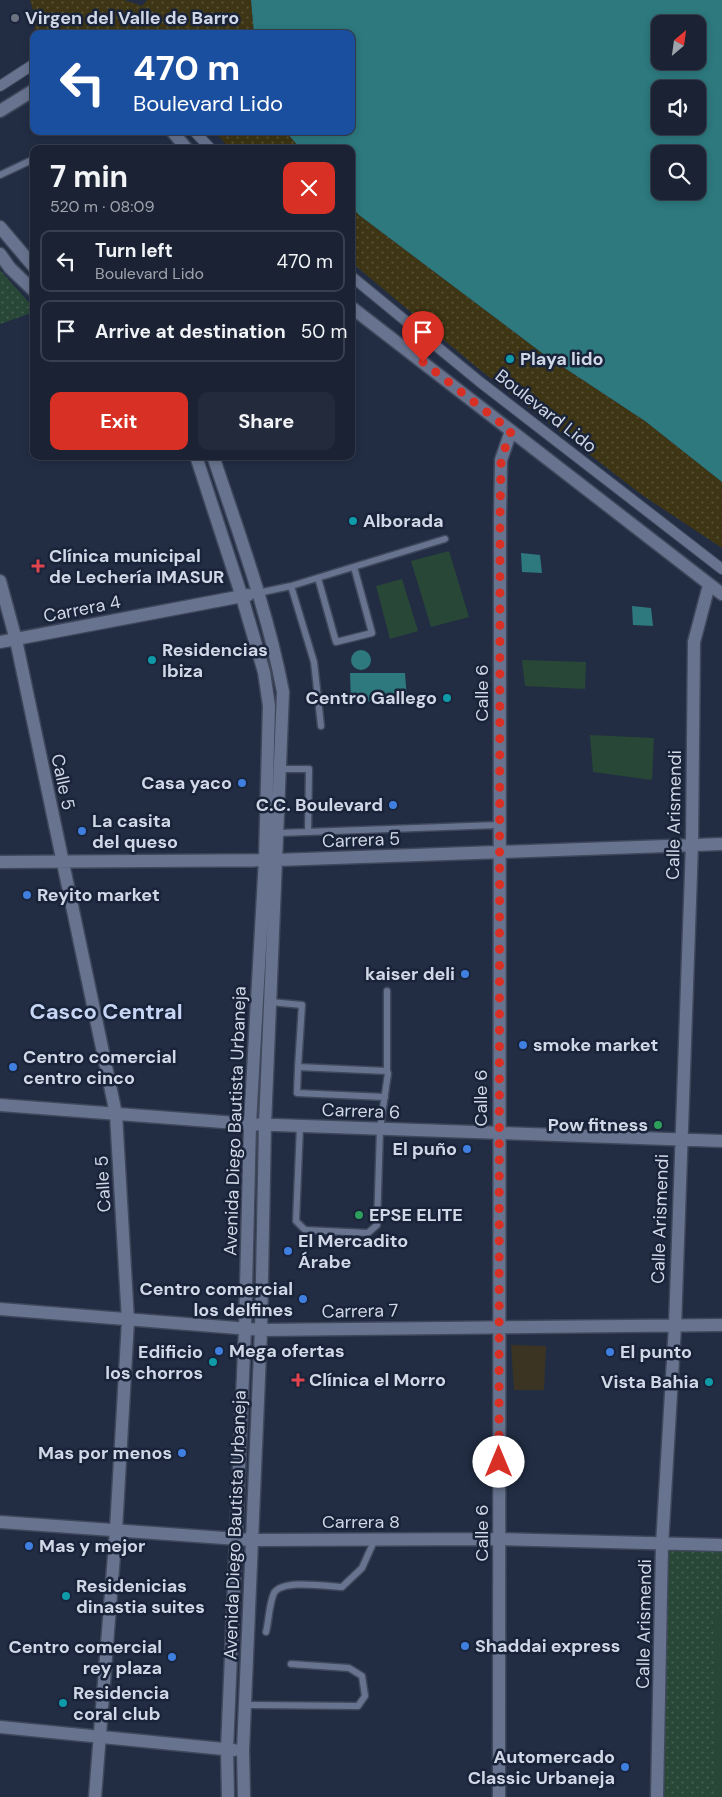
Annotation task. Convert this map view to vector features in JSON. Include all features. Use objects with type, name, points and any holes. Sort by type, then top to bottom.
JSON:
[{"type":"street","points":[[0,86],[30,67]]},
{"type":"street","points":[[0,111],[30,92]]},
{"type":"street","points":[[175,135],[184,145]]},
{"type":"street","points":[[198,135],[207,145]]},
{"type":"street","points":[[0,226],[30,262]]},
{"type":"street","points":[[0,254],[10,268],[30,287]]},
{"type":"street","name":"Boulevard Lido","points":[[355,279],[480,382],[722,570]]},
{"type":"street","name":"Boulevard Lido","points":[[355,310],[722,594]]},
{"type":"street","name":"Calle 6","points":[[499,1797],[498,825],[500,519],[501,460],[511,431]]},
{"type":"street","name":"Avenida Diego Bautista Urbaneja","points":[[197,460],[242,597],[264,672],[268,706],[271,1002],[261,1330],[243,1750],[244,1797]]},
{"type":"street","name":"Avenida Diego Bautista Urbaneja","points":[[213,460],[258,593],[276,653],[283,692],[279,833],[271,859],[250,1124],[245,1329],[227,1749],[228,1797]]},
{"type":"street","name":"Calle 5","points":[[0,581],[16,640],[116,1114],[128,1321],[116,1530],[95,1797]]},
{"type":"street","name":"Calle Arismendi","points":[[657,1797],[662,1545],[675,1326],[680,1140],[692,844],[694,642],[709,585]]},
{"type":"street","name":"Carrera 4","points":[[0,642],[258,593]]},
{"type":"street","name":"Carrera 5","points":[[0,862],[271,859],[498,853],[722,844]]},
{"type":"street","name":"Carrera 6","points":[[0,1105],[266,1125],[722,1141]]},
{"type":"street","name":"Carrera 7","points":[[0,1309],[128,1321],[261,1330],[722,1325]]},
{"type":"street","name":"Carrera 8","points":[[0,1522],[252,1540],[499,1539],[662,1545],[722,1545]]},
{"type":"street","points":[[0,1727],[99,1738],[243,1750]]},
{"type":"lane","points":[[0,175],[30,161]]},
{"type":"lane","points":[[258,593],[291,586],[445,539]]},
{"type":"lane","points":[[318,578],[336,642],[372,633],[354,567]]},
{"type":"lane","points":[[291,586],[314,662],[321,726]]},
{"type":"lane","points":[[281,769],[309,769],[308,832]]},
{"type":"lane","points":[[279,833],[498,825]]},
{"type":"lane","points":[[300,1126],[296,1221],[305,1230],[368,1233],[377,1225],[380,1129],[389,1077],[386,1071],[387,991]]},
{"type":"lane","points":[[271,1002],[302,1005],[297,1093],[385,1097]]},
{"type":"lane","points":[[298,1067],[386,1071]]},
{"type":"lane","points":[[266,1632],[273,1595],[278,1588],[289,1584],[342,1587],[362,1568],[375,1540]]},
{"type":"lane","points":[[245,1705],[358,1706],[365,1696],[362,1676],[349,1668],[291,1664]]},
{"type":"shaded area","points":[[251,0],[722,0],[722,482],[645,421],[542,353],[359,215],[355,210],[355,145],[297,145],[289,135],[355,135],[355,30],[254,30]]},
{"type":"shaded area","points":[[0,270],[30,304],[30,313],[0,324]]},
{"type":"shaded area","points":[[449,551],[469,617],[431,627],[411,561]]},
{"type":"shaded area","points":[[521,553],[540,555],[542,573],[522,572]]},
{"type":"shaded area","points":[[402,579],[418,631],[390,639],[376,586]]},
{"type":"shaded area","points":[[632,606],[651,608],[653,626],[633,625]]},
{"type":"shaded area","points":[[361,650],[368,653],[371,660],[368,667],[361,670],[354,667],[351,660],[354,653]]},
{"type":"shaded area","points":[[522,660],[586,662],[585,689],[525,686]]},
{"type":"shaded area","points":[[350,673],[405,673],[407,700],[351,702]]},
{"type":"shaded area","points":[[590,735],[654,738],[652,780],[593,772]]},
{"type":"shaded area","points":[[511,1345],[546,1346],[544,1390],[514,1390]]},
{"type":"shaded area","points":[[662,1545],[722,1546],[722,1797],[656,1797]]},
{"type":"shaded area","points":[[713,1614],[722,1614],[722,1797],[717,1797]]},
{"type":"sand","points":[[30,0],[124,0],[142,6],[147,0],[251,0],[254,30],[35,30],[36,20]]},
{"type":"sand","points":[[218,135],[289,135],[297,145],[226,145]]},
{"type":"sand","name":"Playa lido","points":[[355,210],[542,353],[645,421],[722,482],[722,548],[642,495],[475,366],[355,265]]},
{"type":"place","name":"Virgen del Valle de Barro","points":[[15,18]]},
{"type":"place","name":"Playa lido","points":[[510,359]]},
{"type":"place","name":"Alborada","points":[[353,521]]},
{"type":"place","name":"Clínica municipal de Lechería IMASUR","points":[[38,566]]},
{"type":"place","name":"Residencias Ibiza","points":[[152,660]]},
{"type":"place","name":"Centro Gallego","points":[[447,698]]},
{"type":"place","name":"Casa yaco","points":[[242,783]]},
{"type":"place","name":"C.C. Boulevard","points":[[393,805]]},
{"type":"place","name":"La casita del queso","points":[[82,831]]},
{"type":"place","name":"Reyito market","points":[[27,895]]},
{"type":"place","name":"kaiser deli","points":[[465,974]]},
{"type":"place","name":"smoke market","points":[[523,1045]]},
{"type":"place","name":"Centro comercial centro cinco","points":[[13,1067]]},
{"type":"place","name":"Pow fitness","points":[[658,1125]]},
{"type":"place","name":"El puño","points":[[467,1149]]},
{"type":"place","name":"EPSE ELITE","points":[[359,1215]]},
{"type":"place","name":"El Mercadito Árabe","points":[[288,1251]]},
{"type":"place","name":"Centro comercial los delfines","points":[[303,1299]]},
{"type":"place","name":"Mega ofertas","points":[[219,1351]]},
{"type":"place","name":"El punto","points":[[610,1352]]},
{"type":"place","name":"Edificio los chorros","points":[[213,1362]]},
{"type":"place","name":"Clínica el Morro","points":[[298,1380]]},
{"type":"place","name":"Vista Bahia","points":[[709,1382]]},
{"type":"place","name":"Mas por menos","points":[[182,1453]]},
{"type":"place","name":"Mas y mejor","points":[[29,1546]]},
{"type":"place","name":"Residenicias dinastia suites","points":[[66,1596]]},
{"type":"place","name":"Shaddai express","points":[[465,1646]]},
{"type":"place","name":"Centro comercial rey plaza","points":[[172,1657]]},
{"type":"place","name":"Residencia coral club","points":[[63,1703]]},
{"type":"place","name":"Automercado Classic Urbaneja","points":[[625,1767]]},
{"type":"district","name":"Casco Central","points":[[106,1011]]},
{"type":"route","points":[[423,362],[511,431],[501,460],[500,519],[498,853],[499,1462]]}]
